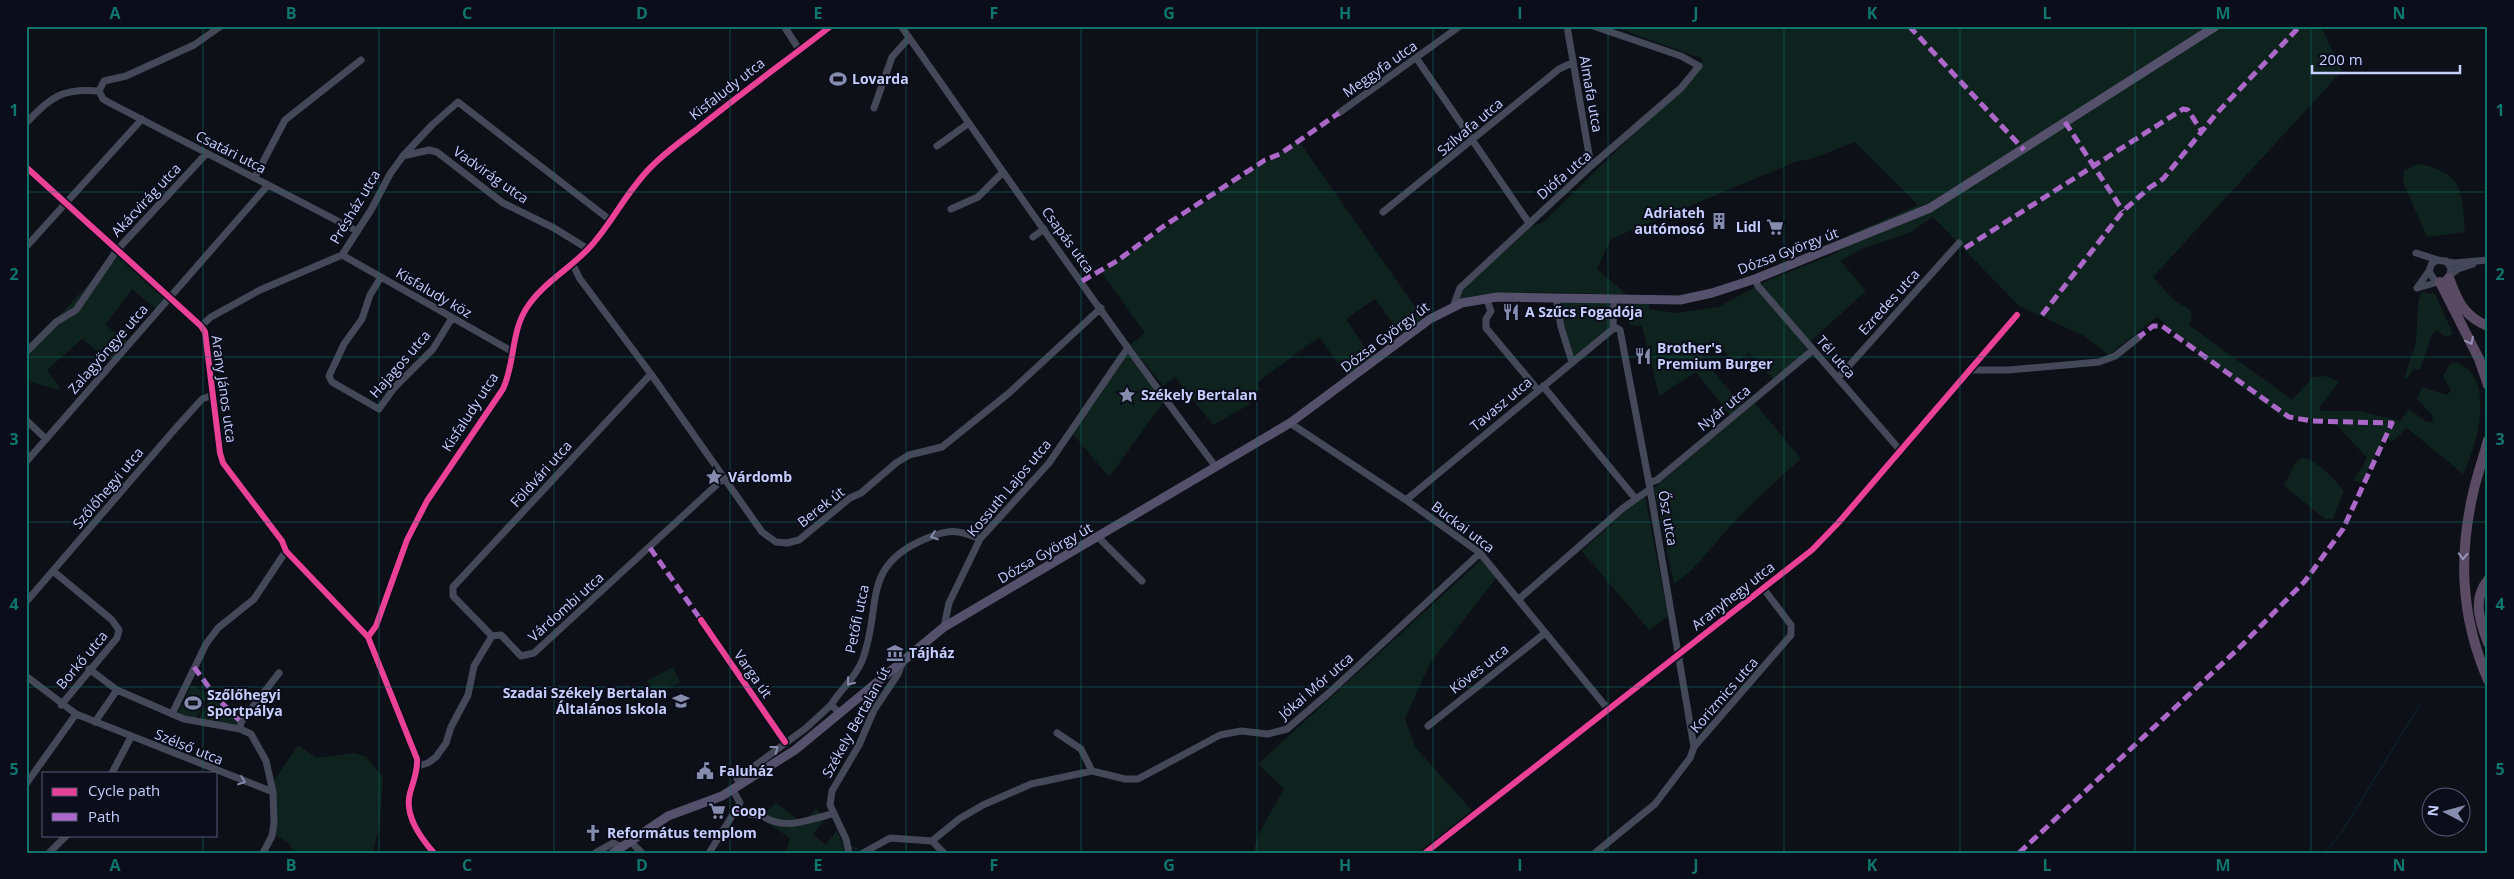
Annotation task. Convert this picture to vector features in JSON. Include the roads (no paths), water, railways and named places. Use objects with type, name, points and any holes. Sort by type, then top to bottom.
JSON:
[{"type":"highway","points":[[2444,279],[2462,309],[2471,318],[2488,326]]},
{"type":"highway","points":[[2444,279],[2479,360],[2488,386]]},
{"type":"highway","points":[[2488,440],[2470,508],[2465,536],[2463,565],[2465,597],[2473,637],[2478,656],[2488,680]]},
{"type":"highway","points":[[2470,508],[2488,466]]},
{"type":"highway","points":[[2488,580],[2481,591],[2479,605],[2480,622],[2488,643]]},
{"type":"highway","points":[[2473,637],[2488,667]]},
{"type":"main road","name":"Dózsa György út","points":[[613,853],[668,816],[737,788],[795,750],[944,627],[1099,538],[1290,423],[1419,326],[1453,306],[1486,298],[1680,300],[1712,293],[1755,279],[1930,208],[2216,26]]},
{"type":"street","points":[[26,123],[47,101],[61,93],[73,90],[99,90],[104,82],[126,76],[194,45],[221,26]]},
{"type":"street","points":[[784,26],[800,51]]},
{"type":"street","name":"Kisfaludy utca","points":[[368,638],[376,626],[407,540],[427,502],[503,389],[510,373],[518,326],[526,309],[540,290],[573,265],[588,249],[652,166],[733,99],[800,51],[830,26]]},
{"type":"street","name":"Csapás utca","points":[[901,26],[1101,308],[1127,349],[1216,467]]},
{"type":"street","name":"Meggyfa utca","points":[[1339,113],[1460,26]]},
{"type":"street","name":"Almafa utca","points":[[1566,26],[1591,166]]},
{"type":"street","name":"Diófa utca","points":[[1453,306],[1460,288],[1591,166],[1681,88],[1699,66],[1681,56],[1593,26]]},
{"type":"street","points":[[874,108],[892,57],[909,38]]},
{"type":"street","points":[[1417,58],[1437,85],[1472,142],[1529,223]]},
{"type":"street","points":[[255,178],[285,120],[362,60]]},
{"type":"street","name":"Szilvafa utca","points":[[1383,212],[1472,142],[1559,69],[1572,62]]},
{"type":"street","name":"Csatári utca","points":[[99,90],[104,99],[356,231]]},
{"type":"street","name":"Présház utca","points":[[201,326],[211,317],[260,290],[342,255],[371,210],[390,174],[403,156],[432,125],[458,102],[610,220]]},
{"type":"street","points":[[26,247],[142,119]]},
{"type":"street","points":[[937,146],[969,122]]},
{"type":"street","name":"Vadvirág utca","points":[[403,156],[429,150],[437,152],[503,202],[554,228],[588,249]]},
{"type":"street","name":"Akácvirág utca","points":[[26,352],[56,322],[76,310],[117,250],[206,154]]},
{"type":"street","name":"Arany János utca","points":[[26,167],[201,326],[206,337],[223,463],[282,541],[286,551],[368,638]]},
{"type":"street","points":[[951,209],[978,196],[1003,172]]},
{"type":"street","name":"Zalagyöngye utca","points":[[26,462],[268,185]]},
{"type":"street","points":[[1033,237],[1044,229]]},
{"type":"street","name":"Ezredes utca","points":[[1838,378],[1959,243]]},
{"type":"street","points":[[2444,279],[2431,277],[2429,270],[2416,253],[2446,262],[2486,260]]},
{"type":"street","name":"Kisfaludy köz","points":[[342,255],[514,352]]},
{"type":"street","points":[[2438,260],[2432,263],[2417,288],[2444,279],[2458,269],[2486,260]]},
{"type":"street","points":[[2444,279],[2451,268],[2446,262]]},
{"type":"street","name":"Berek út","points":[[573,265],[580,279],[651,374],[768,538],[781,543],[799,540],[850,498],[861,493],[896,463],[909,455],[942,447],[1009,393],[1101,308]]},
{"type":"street","name":"Hajagos utca","points":[[381,277],[370,295],[362,319],[344,344],[329,376],[332,382],[371,405],[379,409],[394,388],[432,349],[452,318]]},
{"type":"street","name":"Tél utca","points":[[1755,279],[1758,287],[1900,450]]},
{"type":"street","points":[[1486,298],[1490,311],[1486,319],[1486,328],[1635,498]]},
{"type":"street","points":[[1556,298],[1561,327],[1572,362]]},
{"type":"street","name":"Ősz utca","points":[[1614,299],[1614,328],[1620,330],[1694,747]]},
{"type":"street","name":"Aranyhegy utca","points":[[1425,853],[1607,708],[1763,588],[1825,537],[2017,315]]},
{"type":"street","name":"Tavasz utca","points":[[1406,500],[1614,328]]},
{"type":"street","points":[[1971,370],[2008,370],[2099,362],[2115,356],[2139,337]]},
{"type":"street","name":"Kossuth Lajos utca","points":[[944,627],[948,603],[980,539],[1049,463],[1127,349]]},
{"type":"street","name":"Nyár utca","points":[[1519,599],[1649,486],[1814,350]]},
{"type":"street","name":"Földvári utca","points":[[492,636],[452,592],[458,580],[486,554],[565,465],[651,374]]},
{"type":"street","name":"Szőlőhegyi utca","points":[[26,602],[54,572],[202,399],[213,395]]},
{"type":"street","points":[[26,420],[46,439]]},
{"type":"street","name":"Buckai utca","points":[[1290,423],[1406,500],[1480,553],[1607,708]]},
{"type":"street","name":"Várdombi utca","points":[[492,636],[501,634],[521,656],[534,653],[724,478]]},
{"type":"street","name":"Petőfi utca","points":[[831,705],[854,678],[862,660],[877,586],[881,575],[890,561],[916,543],[952,530],[964,532],[980,539]]},
{"type":"street","points":[[1099,538],[1142,581]]},
{"type":"street","points":[[172,714],[206,644],[218,628],[254,599],[286,551]]},
{"type":"street","name":"Jókai Mór utca","points":[[932,842],[968,814],[1020,789],[1092,771],[1125,779],[1138,779],[1152,774],[1220,735],[1241,731],[1268,734],[1287,729],[1330,692],[1480,553]]},
{"type":"street","name":"Borkő utca","points":[[54,572],[112,620],[119,630],[117,638],[89,669],[61,705]]},
{"type":"street","name":"Korizmics utca","points":[[1595,853],[1655,804],[1690,758],[1694,747],[1791,635],[1791,625],[1763,588]]},
{"type":"street","name":"Köves utca","points":[[1428,726],[1545,633]]},
{"type":"street","points":[[418,766],[428,764],[436,757],[446,743],[451,727],[470,690],[474,666],[492,636]]},
{"type":"street","points":[[368,638],[414,748],[418,766],[409,796],[409,807],[416,827],[434,853]]},
{"type":"street","name":"Székely Bertalan út","points":[[832,814],[830,805],[832,791],[859,745],[874,710],[898,674],[904,659]]},
{"type":"street","points":[[89,669],[117,690],[172,714],[193,722],[240,729],[254,737],[266,761],[274,792],[273,830],[263,853]]},
{"type":"street","points":[[240,729],[241,722],[279,673]]},
{"type":"street","name":"Szélső utca","points":[[26,676],[61,705],[76,714],[274,792]]},
{"type":"street","points":[[95,722],[117,690]]},
{"type":"street","points":[[709,853],[741,801],[737,788],[737,779],[806,728],[831,705],[840,712]]},
{"type":"street","points":[[26,784],[76,714]]},
{"type":"street","points":[[1057,733],[1081,749],[1092,771]]},
{"type":"street","points":[[113,772],[131,737]]},
{"type":"street","points":[[764,817],[775,822],[797,824],[832,814],[846,839],[849,853]]},
{"type":"street","points":[[49,853],[66,836]]},
{"type":"street","points":[[863,853],[890,838],[932,842],[944,853]]},
{"type":"street","points":[[630,841],[642,853]]},
{"type":"street","name":"Dózsa György út","points":[[595,853],[613,843],[622,847]]},
{"type":"waterway","points":[[2325,853],[2343,830],[2421,703]]},
{"type":"waterway","points":[[851,847],[860,850]]},
{"type":"waterway","points":[[841,853],[845,851]]},
{"type":"place","name":"Lovarda","points":[[838,79]]},
{"type":"place","name":"Adriateh autómosó","points":[[1719,221]]},
{"type":"place","name":"Lidl","points":[[1775,227]]},
{"type":"place","name":"A Szűcs Fogadója","points":[[1511,312]]},
{"type":"place","name":"Brother's Premium Burger","points":[[1643,356]]},
{"type":"place","name":"Székely Bertalan","points":[[1127,395]]},
{"type":"place","name":"Várdomb","points":[[714,477]]},
{"type":"place","name":"Tájház","points":[[895,653]]},
{"type":"place","name":"Szadai Székely Bertalan Általános Iskola","points":[[681,701]]},
{"type":"place","name":"Szőlőhegyi Sportpálya","points":[[193,703]]},
{"type":"place","name":"Faluház","points":[[705,771]]},
{"type":"place","name":"Coop","points":[[717,811]]},
{"type":"place","name":"Református templom","points":[[593,833]]}]
